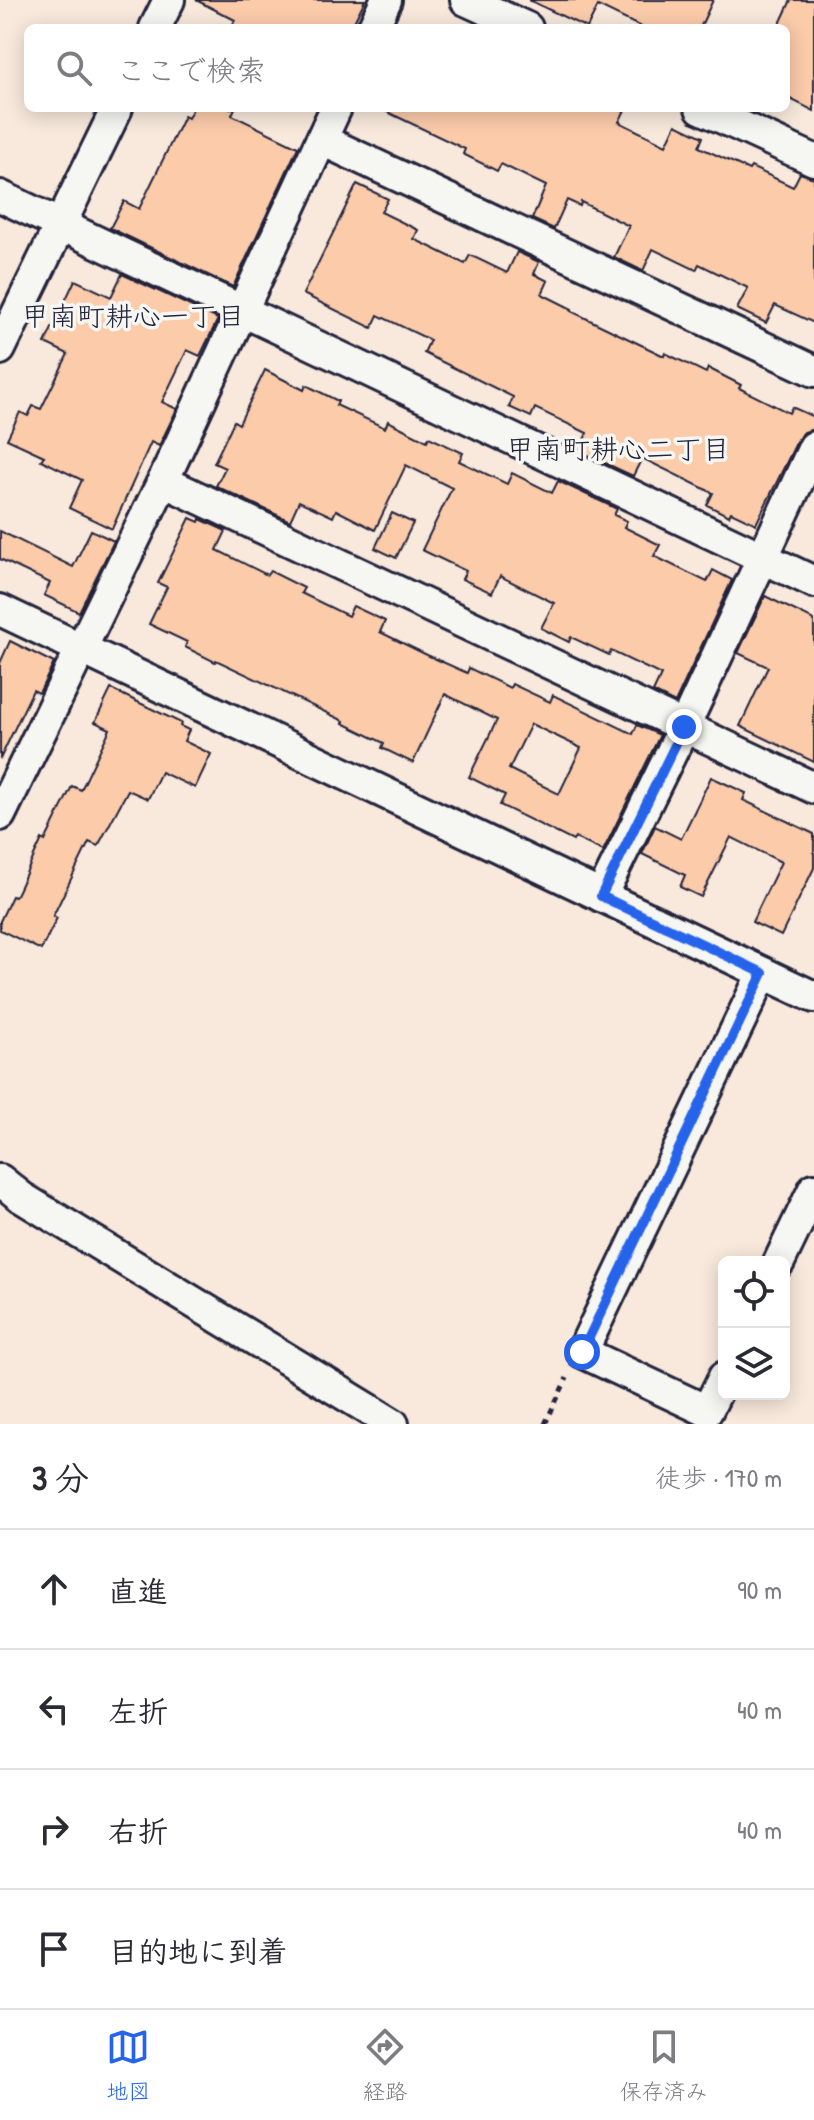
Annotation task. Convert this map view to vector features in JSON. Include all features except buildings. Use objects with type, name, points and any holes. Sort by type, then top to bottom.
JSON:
[{"type":"street","points":[[157,24],[169,0]]},
{"type":"street","points":[[375,24],[386,0]]},
{"type":"street","points":[[466,0],[518,24]]},
{"type":"street","points":[[0,349],[115,112]]},
{"type":"street","points":[[0,815],[163,481],[334,112]]},
{"type":"street","points":[[710,112],[814,160]]},
{"type":"street","points":[[322,140],[814,371]]},
{"type":"street","points":[[0,196],[814,582]]},
{"type":"street","points":[[601,896],[684,727],[814,447]]},
{"type":"street","points":[[163,481],[814,788]]},
{"type":"street","points":[[0,610],[814,997]]},
{"type":"street","points":[[718,1389],[707,1411],[582,1352],[763,973]]},
{"type":"street","points":[[0,1180],[21,1197],[393,1424]]},
{"type":"street","points":[[782,1256],[812,1199]]},
{"type":"path","points":[[545,1424],[582,1352]]},
{"type":"district","name":"甲南町耕心一丁目","points":[[133,316]]},
{"type":"district","name":"甲南町耕心二丁目","points":[[618,449]]},
{"type":"route","points":[[582,1352],[763,973],[601,896],[684,727]]}]
